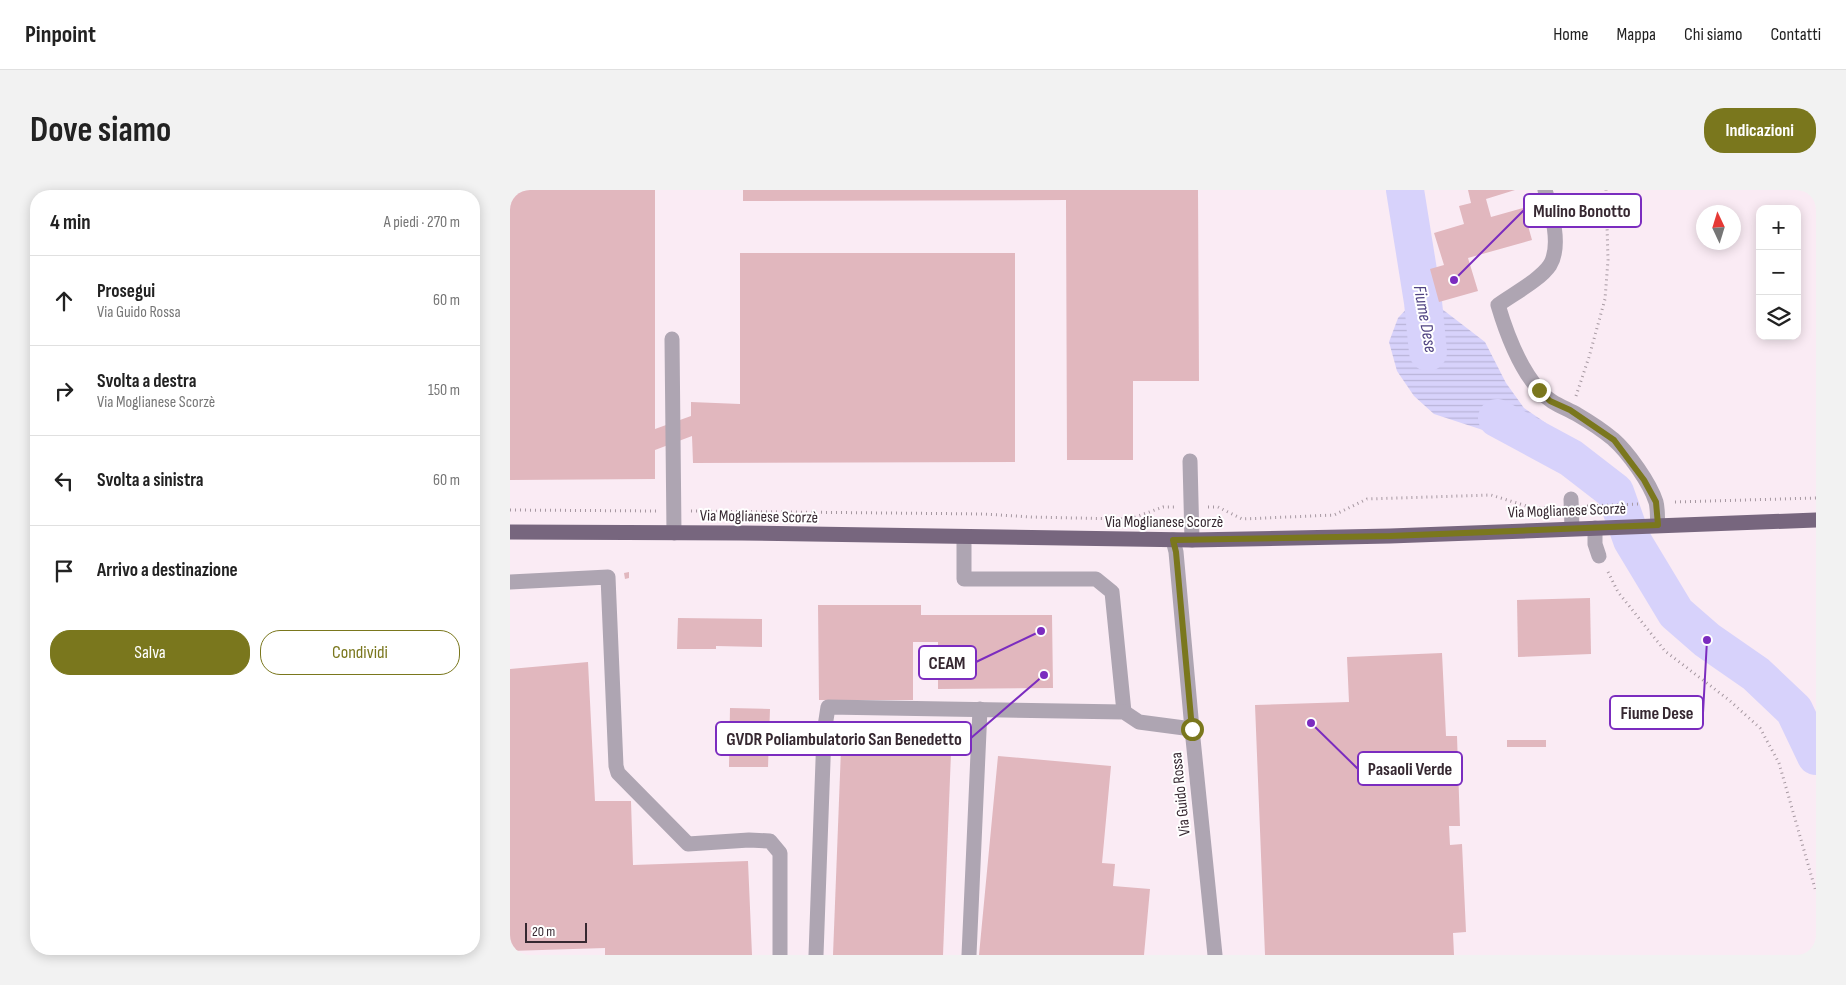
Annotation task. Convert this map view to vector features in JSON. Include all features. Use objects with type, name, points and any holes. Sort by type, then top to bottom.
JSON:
[{"type":"main road","name":"Via Moglianese Scorzè","points":[[510,532],[1192,540],[1390,536],[1816,520]]},
{"type":"street","points":[[1545,190],[1555,224],[1555,246],[1551,264],[1542,274],[1498,305],[1504,327],[1530,378],[1550,401],[1570,410],[1614,440],[1644,480],[1649,503],[1658,525]]},
{"type":"street","points":[[672,339],[674,533]]},
{"type":"street","points":[[1190,461],[1192,540]]},
{"type":"street","points":[[1571,503],[1572,528]]},
{"type":"street","points":[[1595,527],[1599,556]]},
{"type":"street","points":[[964,537],[964,579],[1096,579],[1112,592],[1124,712]]},
{"type":"street","name":"Via Guido Rossa","points":[[1173,540],[1176,552],[1215,955]]},
{"type":"street","points":[[510,582],[608,577],[616,766],[618,773],[688,844],[749,840],[770,842],[780,853],[780,955]]},
{"type":"street","points":[[816,955],[824,733],[828,707],[1124,712],[1139,722],[1192,729]]},
{"type":"street","points":[[969,955],[980,709]]},
{"type":"path","points":[[1570,410],[1589,357],[1605,299],[1608,260],[1606,190]]},
{"type":"path","points":[[510,510],[984,514],[1133,519],[1163,507],[1218,507],[1242,518],[1334,514],[1367,499],[1491,495],[1534,508],[1571,503],[1588,506],[1816,498]]},
{"type":"path","points":[[1599,556],[1618,592],[1665,651],[1728,700],[1760,728],[1779,763],[1816,892]]},
{"type":"water","points":[[1437,298],[1442,309],[1485,342],[1506,383],[1524,408],[1546,423],[1538,452],[1489,432],[1434,414],[1414,396],[1397,371],[1389,342],[1398,318],[1411,304]]},
{"type":"building","points":[[510,190],[655,190],[655,429],[691,416],[691,402],[740,404],[740,253],[1015,253],[1015,462],[693,463],[692,436],[655,450],[655,479],[510,480]]},
{"type":"building","points":[[743,190],[1198,190],[1199,381],[1133,381],[1133,460],[1067,460],[1066,200],[743,201]]},
{"type":"building","points":[[1468,190],[1515,190],[1486,199],[1491,217],[1523,208],[1532,240],[1468,258],[1478,291],[1439,302],[1430,269],[1444,265],[1434,233],[1464,224],[1459,206],[1471,203]]},
{"type":"building","points":[[629,572],[629,578],[625,579],[624,573]]},
{"type":"building","points":[[1590,598],[1591,654],[1518,657],[1517,600]]},
{"type":"building","points":[[818,605],[921,605],[921,615],[1052,615],[1053,688],[938,689],[938,642],[913,642],[913,700],[819,700]]},
{"type":"building","points":[[678,618],[762,619],[762,647],[716,646],[716,649],[677,649]]},
{"type":"building","points":[[1442,653],[1446,736],[1457,736],[1460,826],[1449,826],[1450,845],[1462,844],[1466,932],[1453,933],[1454,955],[1265,955],[1255,705],[1349,702],[1347,657]]},
{"type":"building","points":[[588,662],[595,801],[631,801],[633,865],[748,861],[752,955],[605,955],[605,948],[510,951],[510,669]]},
{"type":"building","points":[[730,708],[770,709],[768,767],[729,767]]},
{"type":"building","points":[[1507,740],[1546,740],[1546,747],[1507,747]]},
{"type":"building","points":[[841,749],[951,753],[943,955],[833,955]]},
{"type":"building","points":[[998,756],[1111,766],[1102,863],[1115,864],[1113,886],[1150,889],[1144,955],[979,955]]},
{"type":"waterway","name":"Fiume Dese","points":[[1405,190],[1423,302],[1428,352]]},
{"type":"waterway","name":"Fiume Dese","points":[[1497,418],[1571,458],[1615,492],[1632,540],[1676,613],[1707,640],[1756,674],[1794,710],[1816,756]]},
{"type":"place","name":"Mulino Bonotto","points":[[1454,280]]},
{"type":"place","name":"CEAM","points":[[1041,631]]},
{"type":"place","name":"Fiume Dese","points":[[1707,640]]},
{"type":"place","name":"GVDR Poliambulatorio San Benedetto","points":[[1044,675]]},
{"type":"place","name":"Pasaoli Verde","points":[[1311,723]]},
{"type":"route","points":[[1192,729],[1176,552],[1173,540],[1390,536],[1658,525],[1656,502],[1629,457],[1614,440],[1570,410],[1550,401],[1539,390]]}]
